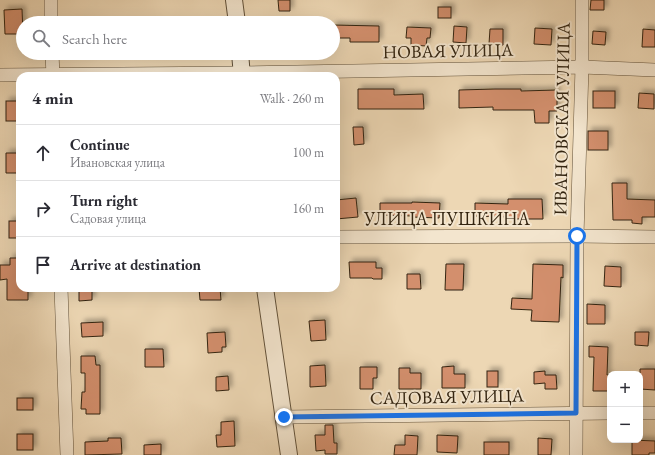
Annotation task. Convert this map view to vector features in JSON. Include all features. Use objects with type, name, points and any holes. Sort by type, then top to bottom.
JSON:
[{"type":"street","points":[[51,0],[52,16]]},
{"type":"street","points":[[234,0],[235,16]]},
{"type":"street","name":"ИВАНОВСКАЯ УЛИЦА","points":[[576,455],[577,236],[582,67],[582,0]]},
{"type":"street","points":[[52,60],[53,72]]},
{"type":"street","points":[[241,60],[242,72]]},
{"type":"street","name":"НОВАЯ УЛИЦА","points":[[339,72],[582,67],[655,70]]},
{"type":"street","name":"НОВАЯ УЛИЦА","points":[[0,75],[16,75]]},
{"type":"street","name":"УЛИЦА ПУШКИНА","points":[[340,237],[655,237]]},
{"type":"street","points":[[61,292],[67,455]]},
{"type":"street","points":[[266,292],[289,455]]},
{"type":"street","name":"САДОВАЯ УЛИЦА","points":[[284,417],[607,413]]},
{"type":"street","points":[[643,413],[655,413]]},
{"type":"building","points":[[278,0],[290,0],[290,11],[279,11]]},
{"type":"building","points":[[591,0],[604,0],[604,10],[590,10]]},
{"type":"building","points":[[438,7],[451,7],[451,18],[438,18]]},
{"type":"building","points":[[22,9],[22,16],[16,16],[16,34],[5,34],[4,10]]},
{"type":"building","points":[[340,25],[379,26],[379,42],[350,42],[350,38],[340,38]]},
{"type":"building","points":[[454,26],[467,27],[466,43],[453,42]]},
{"type":"building","points":[[407,27],[431,28],[430,38],[427,38],[426,46],[411,45],[411,38],[406,38]]},
{"type":"building","points":[[535,28],[552,29],[551,45],[534,44]]},
{"type":"building","points":[[490,29],[503,29],[503,45],[489,44]]},
{"type":"building","points":[[643,29],[655,30],[655,47],[642,47]]},
{"type":"building","points":[[593,31],[606,32],[605,45],[592,44]]},
{"type":"building","points":[[358,89],[394,89],[394,95],[423,94],[424,109],[358,109]]},
{"type":"building","points":[[521,89],[521,91],[557,90],[557,111],[549,111],[549,123],[535,123],[534,110],[493,110],[493,107],[459,108],[459,90]]},
{"type":"building","points":[[593,91],[615,91],[615,108],[593,108]]},
{"type":"building","points":[[639,93],[654,94],[654,109],[638,108]]},
{"type":"building","points":[[6,101],[16,101],[16,121],[6,121]]},
{"type":"building","points":[[353,127],[363,127],[364,144],[354,145]]},
{"type":"building","points":[[588,131],[608,131],[608,150],[588,150]]},
{"type":"building","points":[[6,153],[16,153],[16,173],[6,173]]},
{"type":"building","points":[[612,183],[627,183],[627,199],[655,200],[655,217],[642,217],[642,224],[632,223],[632,220],[613,220]]},
{"type":"building","points":[[356,198],[358,217],[340,219],[340,200]]},
{"type":"building","points":[[508,199],[542,199],[543,219],[508,219],[508,217],[475,216],[475,203],[508,204]]},
{"type":"building","points":[[380,203],[440,203],[439,218],[380,215]]},
{"type":"building","points":[[9,221],[16,221],[16,238],[9,238]]},
{"type":"building","points":[[10,258],[16,258],[16,292],[28,292],[28,300],[7,300],[7,279],[0,280],[0,265],[10,265]]},
{"type":"building","points":[[349,262],[376,262],[376,268],[382,268],[382,279],[350,278]]},
{"type":"building","points":[[446,264],[464,264],[463,290],[445,290]]},
{"type":"building","points":[[533,264],[563,265],[559,322],[531,321],[532,310],[511,309],[512,298],[532,299]]},
{"type":"building","points":[[605,266],[621,267],[621,287],[604,286]]},
{"type":"building","points":[[407,274],[420,274],[421,289],[407,289]]},
{"type":"building","points":[[79,292],[92,292],[92,300],[79,301]]},
{"type":"building","points":[[199,292],[220,292],[221,300],[200,300]]},
{"type":"building","points":[[587,304],[605,305],[605,324],[587,324]]},
{"type":"building","points":[[325,320],[326,340],[311,341],[309,321]]},
{"type":"building","points":[[103,322],[103,336],[82,337],[81,323]]},
{"type":"building","points":[[225,332],[226,347],[222,347],[222,352],[208,353],[207,333]]},
{"type":"building","points":[[635,332],[649,332],[648,346],[635,345]]},
{"type":"building","points":[[589,346],[608,347],[607,391],[593,391],[594,357],[589,357]]},
{"type":"building","points":[[145,349],[163,349],[164,367],[145,367]]},
{"type":"building","points":[[81,356],[95,356],[96,365],[100,365],[100,414],[86,414],[86,409],[81,409],[82,392],[85,392],[85,373],[81,373]]},
{"type":"building","points":[[325,365],[326,386],[310,387],[310,366]]},
{"type":"building","points":[[454,366],[454,374],[465,374],[465,388],[442,388],[442,367]]},
{"type":"building","points":[[360,367],[377,367],[377,378],[373,378],[373,389],[360,389]]},
{"type":"building","points":[[399,368],[410,368],[410,373],[421,373],[421,389],[399,389]]},
{"type":"building","points":[[640,369],[655,369],[655,390],[643,389],[643,371],[640,371]]},
{"type":"building","points":[[487,371],[498,371],[498,387],[487,387]]},
{"type":"building","points":[[545,371],[545,375],[556,375],[557,389],[545,389],[545,383],[534,384],[534,372]]},
{"type":"building","points":[[228,376],[229,390],[216,391],[216,377]]},
{"type":"building","points":[[17,398],[33,398],[33,410],[17,410]]},
{"type":"building","points":[[234,421],[235,446],[217,447],[216,435],[221,435],[221,422]]},
{"type":"building","points":[[325,425],[333,425],[334,443],[337,443],[337,454],[325,454],[325,450],[316,451],[315,435],[325,435]]},
{"type":"building","points":[[17,434],[33,434],[33,450],[17,450]]},
{"type":"building","points":[[405,435],[418,436],[417,455],[394,455],[395,445],[405,445]]},
{"type":"building","points":[[437,435],[458,436],[457,453],[437,452]]},
{"type":"building","points":[[108,438],[121,438],[122,454],[85,455],[85,442],[108,441]]},
{"type":"building","points":[[538,438],[552,439],[551,455],[538,455]]},
{"type":"building","points":[[643,440],[655,441],[655,453],[649,453],[649,455],[632,455],[632,443],[643,443]]},
{"type":"building","points":[[484,442],[509,442],[509,455],[484,455]]},
{"type":"building","points":[[161,444],[161,455],[144,455],[144,445]]},
{"type":"route","points":[[284,417],[576,413],[577,236]]}]
